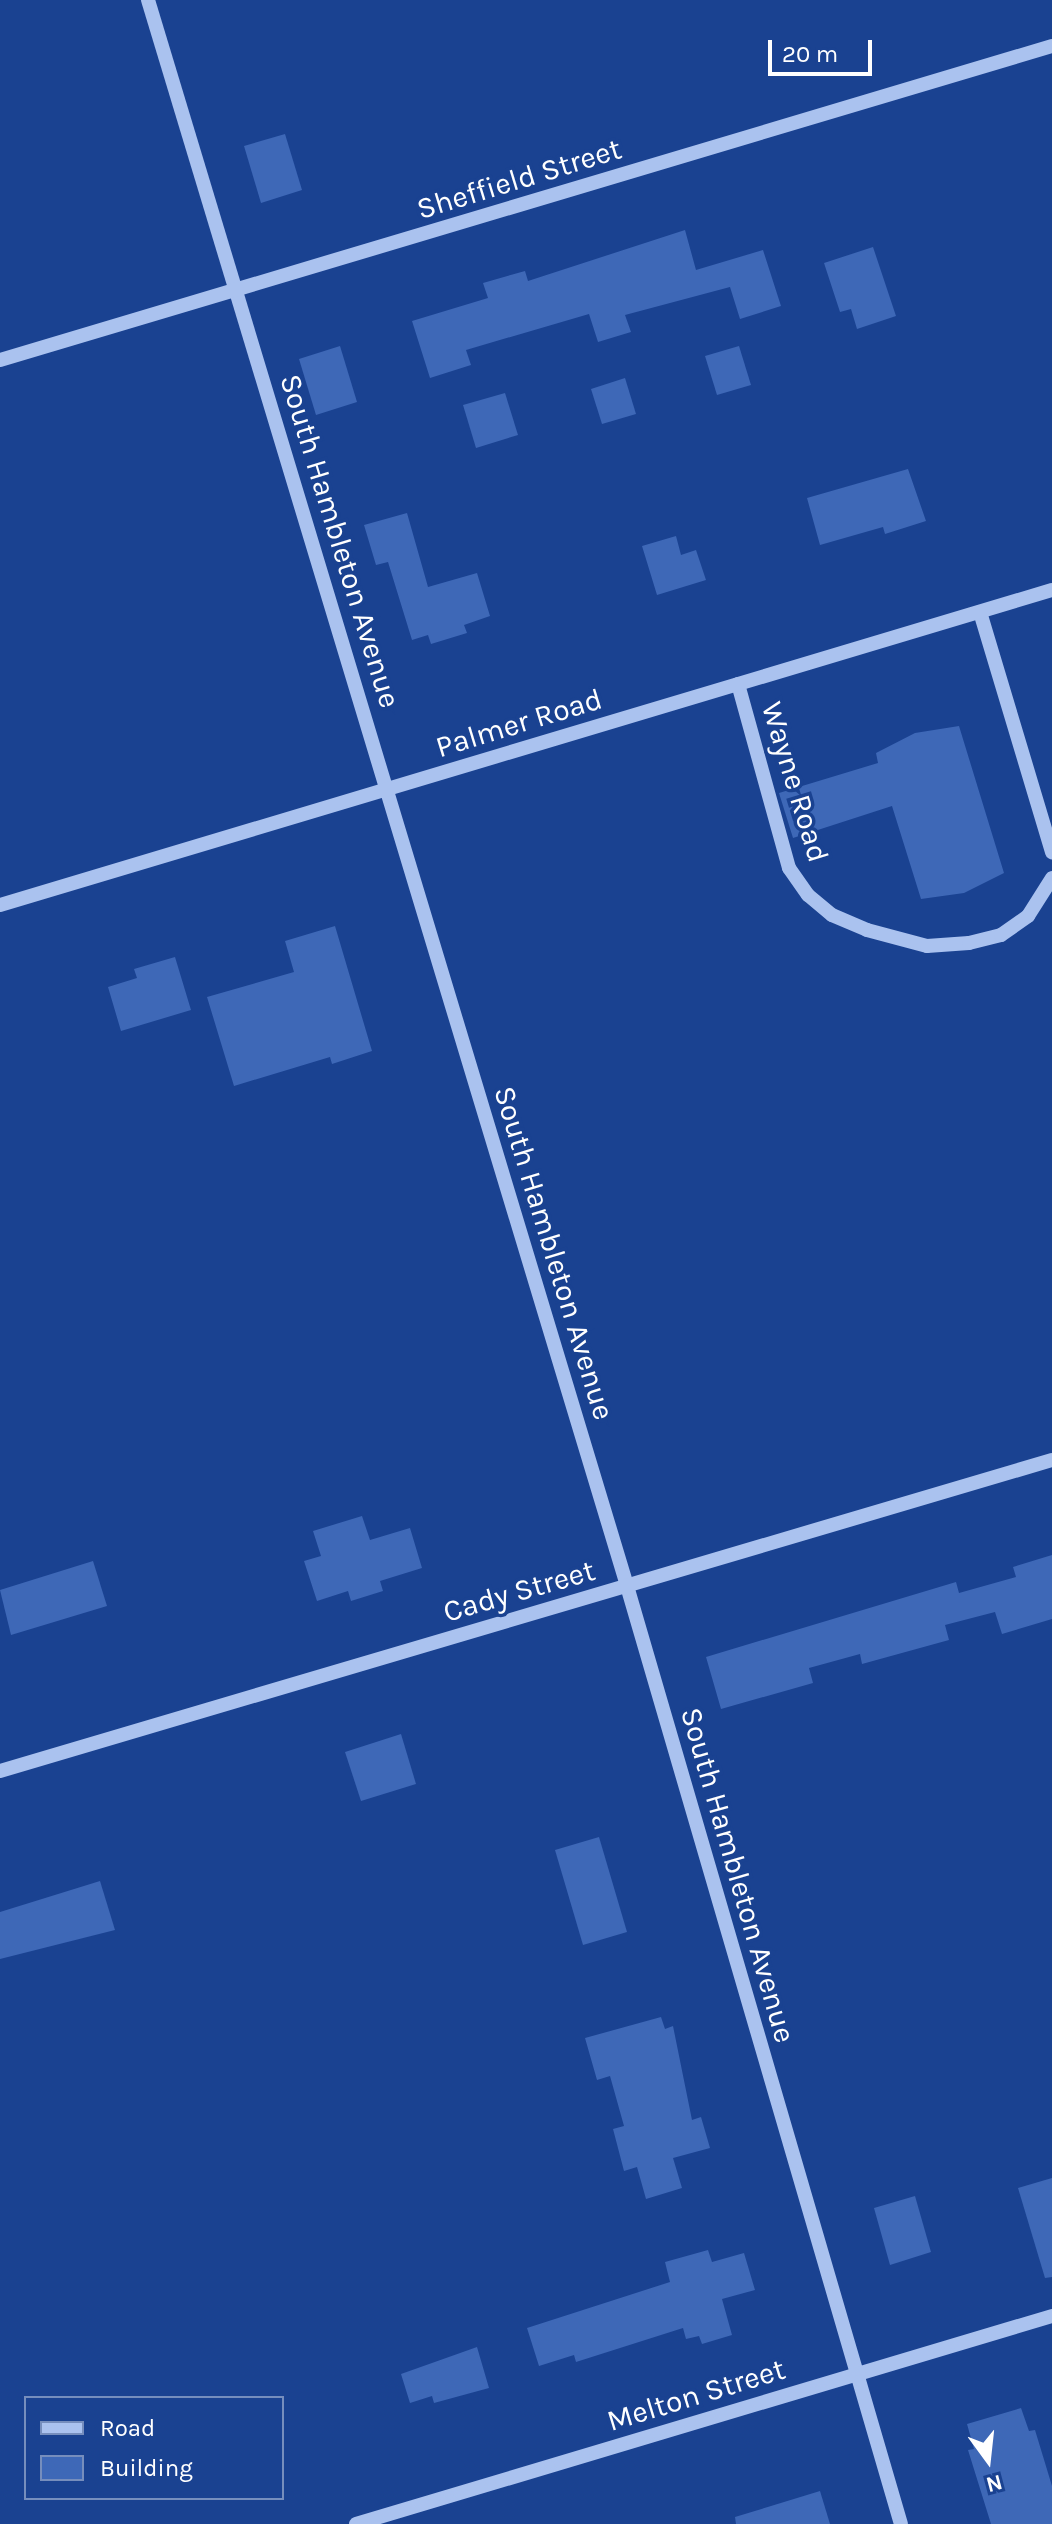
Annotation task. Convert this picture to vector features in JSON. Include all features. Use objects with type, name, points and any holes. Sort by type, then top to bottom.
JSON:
[{"type":"street","name":"South Hambleton Avenue","points":[[148,0],[627,1586],[901,2524]]},
{"type":"street","name":"Sheffield Street","points":[[0,360],[1052,46]]},
{"type":"street","name":"Palmer Road","points":[[0,905],[1052,590]]},
{"type":"street","points":[[980,612],[1052,852]]},
{"type":"street","name":"Wayne Road","points":[[738,684],[789,868],[808,895],[832,915],[911,942],[969,943],[1001,935],[1028,916],[1052,878]]},
{"type":"street","name":"Cady Street","points":[[0,1771],[1052,1460]]},
{"type":"street","name":"Melton Street","points":[[356,2524],[1052,2316]]},
{"type":"building","points":[[285,134],[302,190],[261,203],[244,146]]},
{"type":"building","points":[[685,230],[696,270],[763,250],[781,306],[740,319],[730,287],[625,315],[631,332],[598,342],[589,314],[466,350],[471,365],[430,378],[412,321],[488,298],[483,283],[525,271],[528,281]]},
{"type":"building","points":[[873,247],[896,316],[857,329],[851,309],[840,312],[824,263]]},
{"type":"building","points":[[340,346],[357,402],[316,415],[299,359]]},
{"type":"building","points":[[739,346],[751,385],[717,395],[705,356]]},
{"type":"building","points":[[625,378],[636,414],[602,424],[591,389]]},
{"type":"building","points":[[505,393],[518,435],[476,448],[463,405]]},
{"type":"building","points":[[908,469],[926,521],[885,534],[883,527],[820,545],[807,498]]},
{"type":"building","points":[[407,513],[428,587],[477,573],[490,616],[464,625],[467,633],[431,644],[428,635],[412,640],[388,562],[376,565],[364,525]]},
{"type":"building","points":[[676,536],[681,555],[696,550],[706,580],[657,595],[642,546]]},
{"type":"building","points":[[959,726],[1004,873],[964,893],[921,899],[892,806],[793,838],[779,793],[878,763],[876,753],[915,733]]},
{"type":"building","points":[[335,926],[372,1051],[332,1064],[330,1057],[234,1086],[207,997],[294,972],[285,941]]},
{"type":"building","points":[[175,957],[191,1010],[121,1031],[108,987],[137,978],[134,969]]},
{"type":"building","points":[[362,1516],[370,1540],[410,1528],[422,1568],[380,1581],[383,1591],[351,1601],[348,1591],[317,1601],[304,1561],[321,1556],[313,1531]]},
{"type":"building","points":[[1052,1555],[1052,1619],[1002,1634],[995,1612],[945,1625],[949,1640],[862,1664],[860,1654],[809,1668],[813,1683],[721,1709],[706,1657],[956,1582],[959,1593],[1016,1577],[1013,1567]]},
{"type":"building","points":[[93,1561],[107,1606],[11,1635],[0,1590]]},
{"type":"building","points":[[401,1734],[416,1784],[361,1801],[345,1752]]},
{"type":"building","points":[[599,1837],[627,1932],[583,1945],[555,1850]]},
{"type":"building","points":[[100,1881],[115,1930],[0,1959],[0,1912]]},
{"type":"building","points":[[661,2017],[665,2029],[673,2026],[692,2120],[701,2117],[710,2148],[673,2158],[682,2188],[646,2199],[637,2167],[624,2171],[613,2129],[624,2126],[610,2076],[597,2080],[585,2038]]},
{"type":"building","points":[[1052,2178],[1052,2277],[1045,2278],[1018,2188]]},
{"type":"building","points":[[915,2196],[931,2252],[890,2265],[874,2208]]},
{"type":"building","points":[[708,2250],[712,2262],[744,2253],[755,2290],[722,2299],[732,2335],[702,2344],[699,2336],[686,2339],[683,2328],[576,2362],[574,2355],[539,2366],[527,2328],[670,2282],[665,2262]]},
{"type":"building","points":[[477,2347],[489,2388],[434,2403],[432,2396],[410,2403],[401,2374]]},
{"type":"building","points":[[1021,2408],[1029,2431],[1035,2430],[1052,2486],[1052,2524],[991,2524],[968,2450],[974,2449],[967,2424]]},
{"type":"building","points":[[820,2491],[830,2524],[736,2524],[735,2517]]}]
